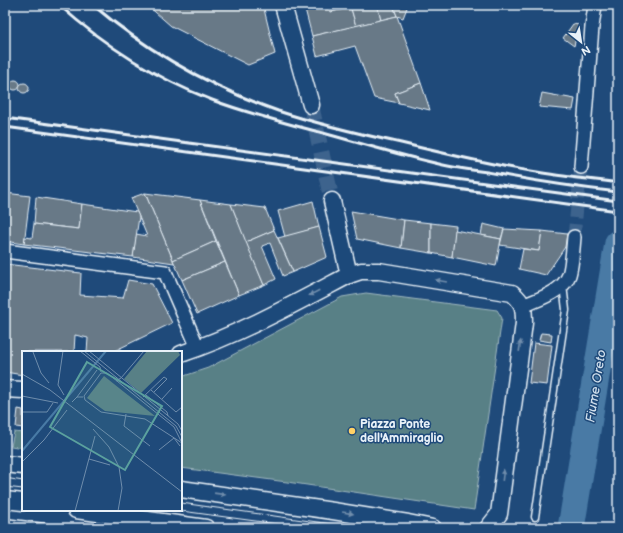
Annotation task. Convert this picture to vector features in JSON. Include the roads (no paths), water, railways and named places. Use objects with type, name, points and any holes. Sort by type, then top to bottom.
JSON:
[{"type":"street","points":[[283,5],[311,105]]},
{"type":"street","points":[[581,167],[595,5]]},
{"type":"street","points":[[332,201],[349,275]]},
{"type":"street","points":[[523,306],[552,293],[563,284],[569,275],[574,237]]},
{"type":"street","points":[[5,251],[165,272],[198,348]]},
{"type":"street","points":[[182,354],[253,325],[349,275],[361,271],[379,271],[512,293],[519,299],[523,306],[524,323],[499,521],[488,528]]},
{"type":"street","points":[[5,389],[22,390]]},
{"type":"street","points":[[5,464],[22,466]]},
{"type":"street","points":[[182,489],[387,519],[433,528]]},
{"type":"street","points":[[5,500],[22,502]]},
{"type":"street","points":[[81,511],[149,524],[206,528]]},
{"type":"street","points":[[374,528],[378,523],[387,519]]},
{"type":"lane","points":[[535,517],[566,310],[563,284]]},
{"type":"lane","points":[[5,522],[52,528]]},
{"type":"waterway","name":"Fiume Oreto","points":[[571,528],[618,243]]},
{"type":"tunnel","points":[[311,105],[332,201]]},
{"type":"tunnel","points":[[574,237],[581,167]]},
{"type":"tram line","points":[[5,478],[22,481]]},
{"type":"tram line","points":[[5,487],[22,489]]},
{"type":"tram line","points":[[182,503],[360,528]]},
{"type":"tram line","points":[[181,511],[307,528]]},
{"type":"railway","points":[[59,5],[94,34],[150,71],[170,82],[212,100],[288,124],[457,168],[618,192]]},
{"type":"railway","points":[[93,5],[135,38],[181,66],[228,91],[278,111],[339,128],[486,163],[547,174],[618,183]]},
{"type":"railway","points":[[5,118],[618,201]]},
{"type":"railway","points":[[5,127],[618,211]]},
{"type":"place","name":"Piazza Ponte dell'Ammiraglio","points":[[352,431]]}]
